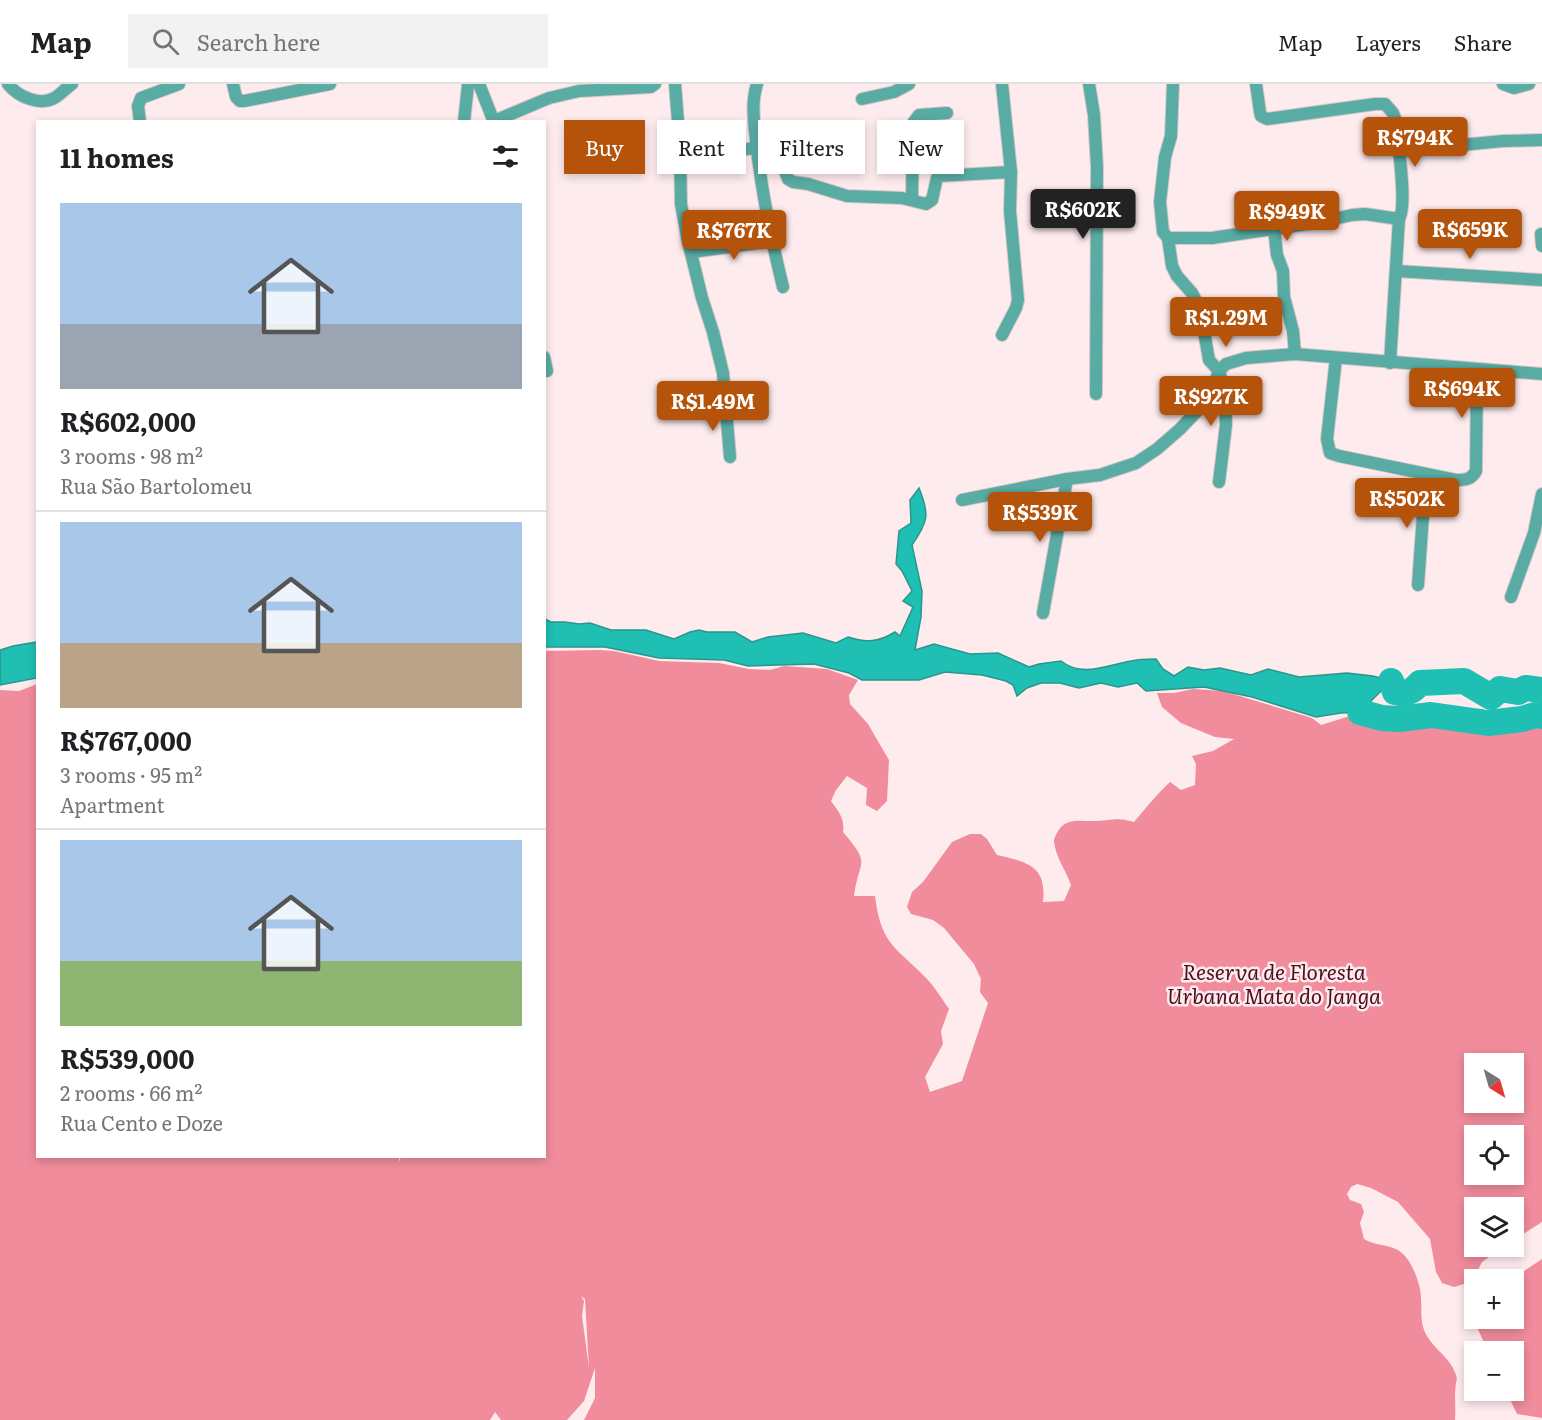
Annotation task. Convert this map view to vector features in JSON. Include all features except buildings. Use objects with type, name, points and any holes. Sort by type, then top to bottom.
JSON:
[{"type":"street","points":[[8,84],[24,98],[39,100],[56,97],[72,84]]},
{"type":"street","points":[[140,120],[138,106],[141,98],[179,84]]},
{"type":"street","points":[[233,84],[236,97],[244,101],[330,84]]},
{"type":"street","points":[[464,120],[466,84],[474,84]]},
{"type":"street","points":[[479,84],[494,120]]},
{"type":"street","points":[[496,120],[549,98],[579,90],[651,87],[655,84]]},
{"type":"street","points":[[675,84],[678,120]]},
{"type":"street","points":[[757,84],[753,107],[760,179],[783,287]]},
{"type":"street","points":[[862,99],[894,92],[909,84]]},
{"type":"street","points":[[1002,84],[1011,172],[1010,210],[1018,300],[1002,335]]},
{"type":"street","points":[[1089,84],[1094,115],[1097,167],[1096,394]]},
{"type":"street","points":[[1173,84],[1169,145],[1165,157],[1160,202],[1163,232],[1172,238],[1212,238],[1352,215],[1365,214],[1399,219]]},
{"type":"street","points":[[1256,84],[1261,116],[1267,119],[1385,104],[1393,113],[1396,121],[1402,195],[1390,363]]},
{"type":"street","points":[[1503,84],[1505,87],[1514,88],[1529,84]]},
{"type":"street","points":[[912,200],[912,123],[919,115],[947,113]]},
{"type":"street","points":[[1398,151],[1503,141],[1542,141]]},
{"type":"street","points":[[746,151],[777,157],[782,161],[788,179],[793,182],[858,198],[912,200],[926,204],[931,202],[939,176],[1011,172]]},
{"type":"street","points":[[680,174],[681,204],[702,298],[723,372],[730,457]]},
{"type":"street","points":[[1274,228],[1277,255],[1283,272],[1284,297],[1293,331],[1295,354]]},
{"type":"street","points":[[1172,238],[1172,266],[1200,308],[1209,360],[1219,371],[1225,393],[1226,425],[1219,482]]},
{"type":"street","points":[[692,252],[772,241]]},
{"type":"street","points":[[1396,271],[1542,280]]},
{"type":"street","points":[[962,500],[1067,479],[1100,475],[1136,463],[1180,429],[1211,393],[1219,371],[1236,360],[1295,354],[1477,369],[1542,370]]},
{"type":"street","points":[[1336,358],[1327,440],[1330,453],[1428,475],[1465,480],[1471,478],[1476,471],[1477,369]]},
{"type":"street","points":[[546,366],[547,371]]},
{"type":"street","points":[[1418,585],[1428,475]]},
{"type":"street","points":[[1043,614],[1067,479]]},
{"type":"street","points":[[1511,597],[1534,533],[1542,494]]},
{"type":"green space","name":"Reserva de Floresta Urbana Mata do Janga","points":[[546,651],[614,651],[659,661],[719,663],[749,669],[770,670],[784,666],[827,669],[858,680],[849,695],[850,704],[868,724],[889,760],[887,801],[877,811],[866,805],[867,788],[847,776],[831,801],[842,819],[843,832],[861,857],[854,896],[875,896],[881,925],[891,943],[929,982],[949,1009],[941,1031],[943,1044],[925,1077],[930,1092],[962,1081],[988,1003],[980,992],[981,979],[974,964],[944,928],[933,920],[911,914],[907,907],[912,892],[923,882],[952,842],[970,834],[981,834],[997,855],[1026,863],[1038,873],[1042,880],[1043,902],[1064,901],[1071,885],[1054,842],[1060,828],[1074,821],[1119,819],[1134,822],[1170,782],[1181,790],[1195,785],[1196,764],[1192,756],[1213,751],[1234,739],[1215,737],[1181,723],[1162,707],[1157,693],[1174,693],[1193,689],[1223,691],[1312,718],[1321,725],[1350,716],[1364,715],[1399,724],[1419,723],[1439,718],[1462,725],[1522,723],[1542,719],[1542,1222],[1524,1234],[1524,1197],[1464,1197],[1464,1257],[1489,1257],[1482,1262],[1478,1269],[1464,1269],[1464,1284],[1454,1287],[1442,1283],[1436,1272],[1430,1239],[1398,1202],[1371,1188],[1357,1184],[1351,1187],[1347,1194],[1350,1200],[1361,1204],[1364,1212],[1360,1223],[1364,1239],[1398,1250],[1406,1257],[1416,1274],[1420,1287],[1424,1330],[1431,1342],[1449,1362],[1456,1376],[1455,1420],[584,1420],[595,1398],[595,1368],[584,1401],[567,1420],[501,1420],[495,1412],[490,1420],[0,1420],[0,690],[19,691],[36,684],[36,1158],[399,1158],[399,1162],[400,1158],[546,1158]],"holes":[[[581,1296],[585,1299],[589,1368],[582,1316],[584,1301]]]},
{"type":"green space","points":[[1542,1259],[1542,1418],[1517,1414],[1511,1401],[1524,1401],[1524,1341],[1483,1341],[1478,1329],[1524,1329],[1524,1271]]},
{"type":"water","points":[[919,488],[926,512],[924,524],[912,545],[922,591],[921,617],[915,650],[934,644],[970,654],[998,653],[1029,667],[1061,661],[1077,669],[1086,670],[1137,660],[1156,659],[1163,669],[1174,676],[1188,667],[1204,670],[1220,668],[1251,675],[1268,669],[1299,677],[1347,673],[1391,681],[1360,712],[1316,717],[1252,697],[1204,687],[1146,691],[1137,683],[1118,687],[1101,683],[1079,688],[1060,683],[1041,683],[1027,688],[1017,696],[1013,685],[982,675],[945,672],[919,680],[862,680],[849,673],[814,664],[748,666],[724,660],[659,658],[605,647],[546,647],[546,620],[551,622],[590,623],[611,630],[646,630],[674,639],[699,630],[735,632],[752,642],[768,637],[803,633],[836,643],[848,637],[872,641],[895,632],[900,636],[913,607],[903,601],[912,591],[896,564],[899,531],[911,523],[910,500]]},
{"type":"water","points":[[36,642],[36,678],[0,685],[0,650]]},
{"type":"waterway","points":[[1391,681],[1395,692],[1402,693],[1411,691],[1420,683],[1464,681],[1491,697],[1500,689],[1518,692],[1526,688],[1542,690]]},
{"type":"waterway","points":[[1360,712],[1382,718],[1399,719],[1431,715],[1488,723],[1535,715],[1542,716]]}]
